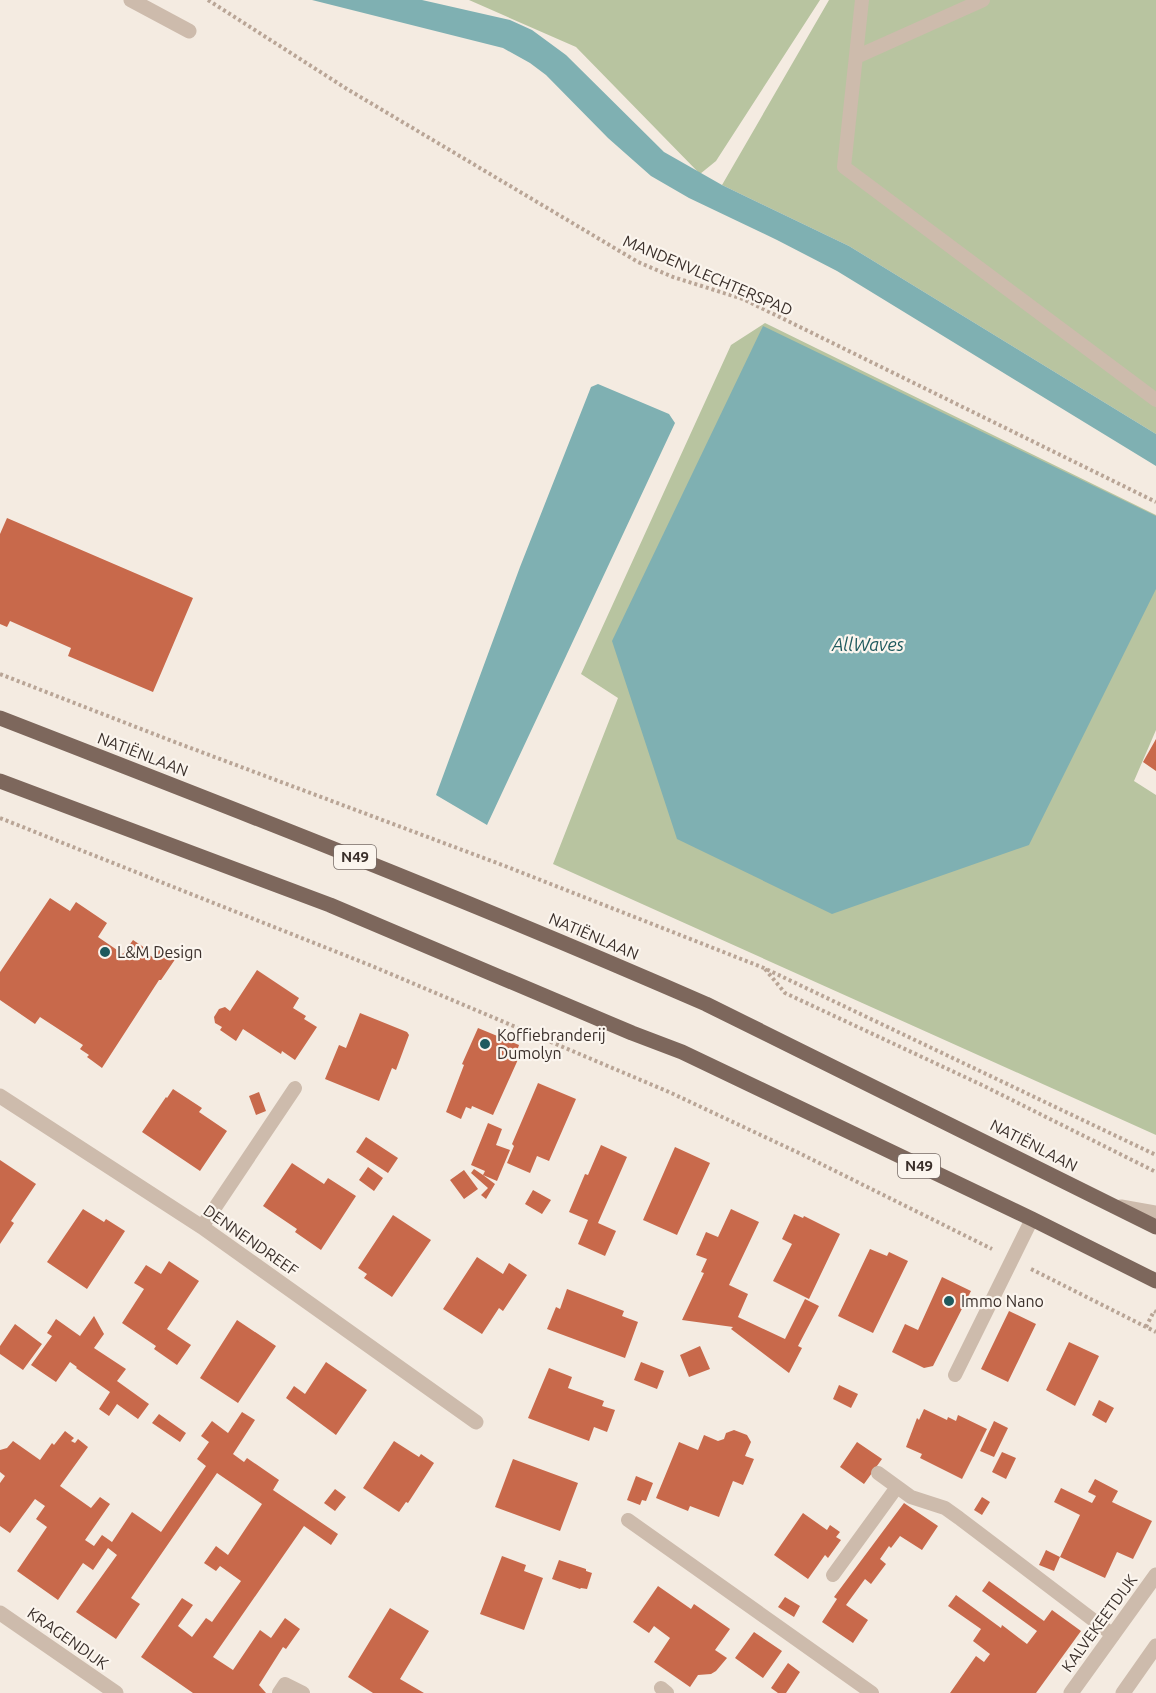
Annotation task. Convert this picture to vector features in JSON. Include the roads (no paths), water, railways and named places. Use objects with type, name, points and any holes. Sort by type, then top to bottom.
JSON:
[{"type":"main road","name":"NATIËNLAAN","points":[[0,718],[517,922],[645,977],[706,1004],[1156,1227]]},
{"type":"main road","name":"N49","points":[[0,781],[330,905],[632,1034],[682,1052],[1032,1219],[1156,1281]]},
{"type":"street","points":[[131,0],[189,32]]},
{"type":"street","name":"DENNENDREEF","points":[[0,1096],[202,1227],[476,1422]]},
{"type":"street","points":[[1114,1206],[1156,1213]]},
{"type":"street","name":"KALVEKEETDIJK","points":[[1071,1693],[1156,1575]]},
{"type":"street","name":"KRAGENDIJK","points":[[0,1613],[116,1693]]},
{"type":"street","points":[[1123,1693],[1156,1646]]},
{"type":"lane","points":[[862,0],[843,167],[1156,400]]},
{"type":"lane","points":[[856,57],[983,0]]},
{"type":"lane","points":[[202,1227],[295,1088]]},
{"type":"lane","points":[[955,1375],[1032,1219]]},
{"type":"lane","points":[[878,1473],[911,1497],[945,1508],[1113,1635]]},
{"type":"lane","points":[[833,1575],[897,1487]]},
{"type":"lane","points":[[628,1520],[872,1693]]},
{"type":"lane","points":[[279,1693],[285,1684],[303,1693]]},
{"type":"water","points":[[312,0],[422,0],[510,20],[532,30],[566,55],[664,152],[722,185],[849,246],[1156,434],[1156,466],[837,271],[689,198],[651,176],[608,138],[546,75],[503,48]]},
{"type":"water","name":"AllWaves","points":[[763,326],[1156,516],[1156,589],[1029,845],[832,914],[677,839],[612,641]]},
{"type":"water","points":[[598,384],[669,414],[675,423],[487,825],[436,795],[520,567],[591,387]]},
{"type":"place","name":"L&M Design","points":[[105,952]]},
{"type":"place","name":"Koffiebranderij Dumolyn","points":[[485,1044]]},
{"type":"place","name":"Immo Nano","points":[[949,1301]]}]
